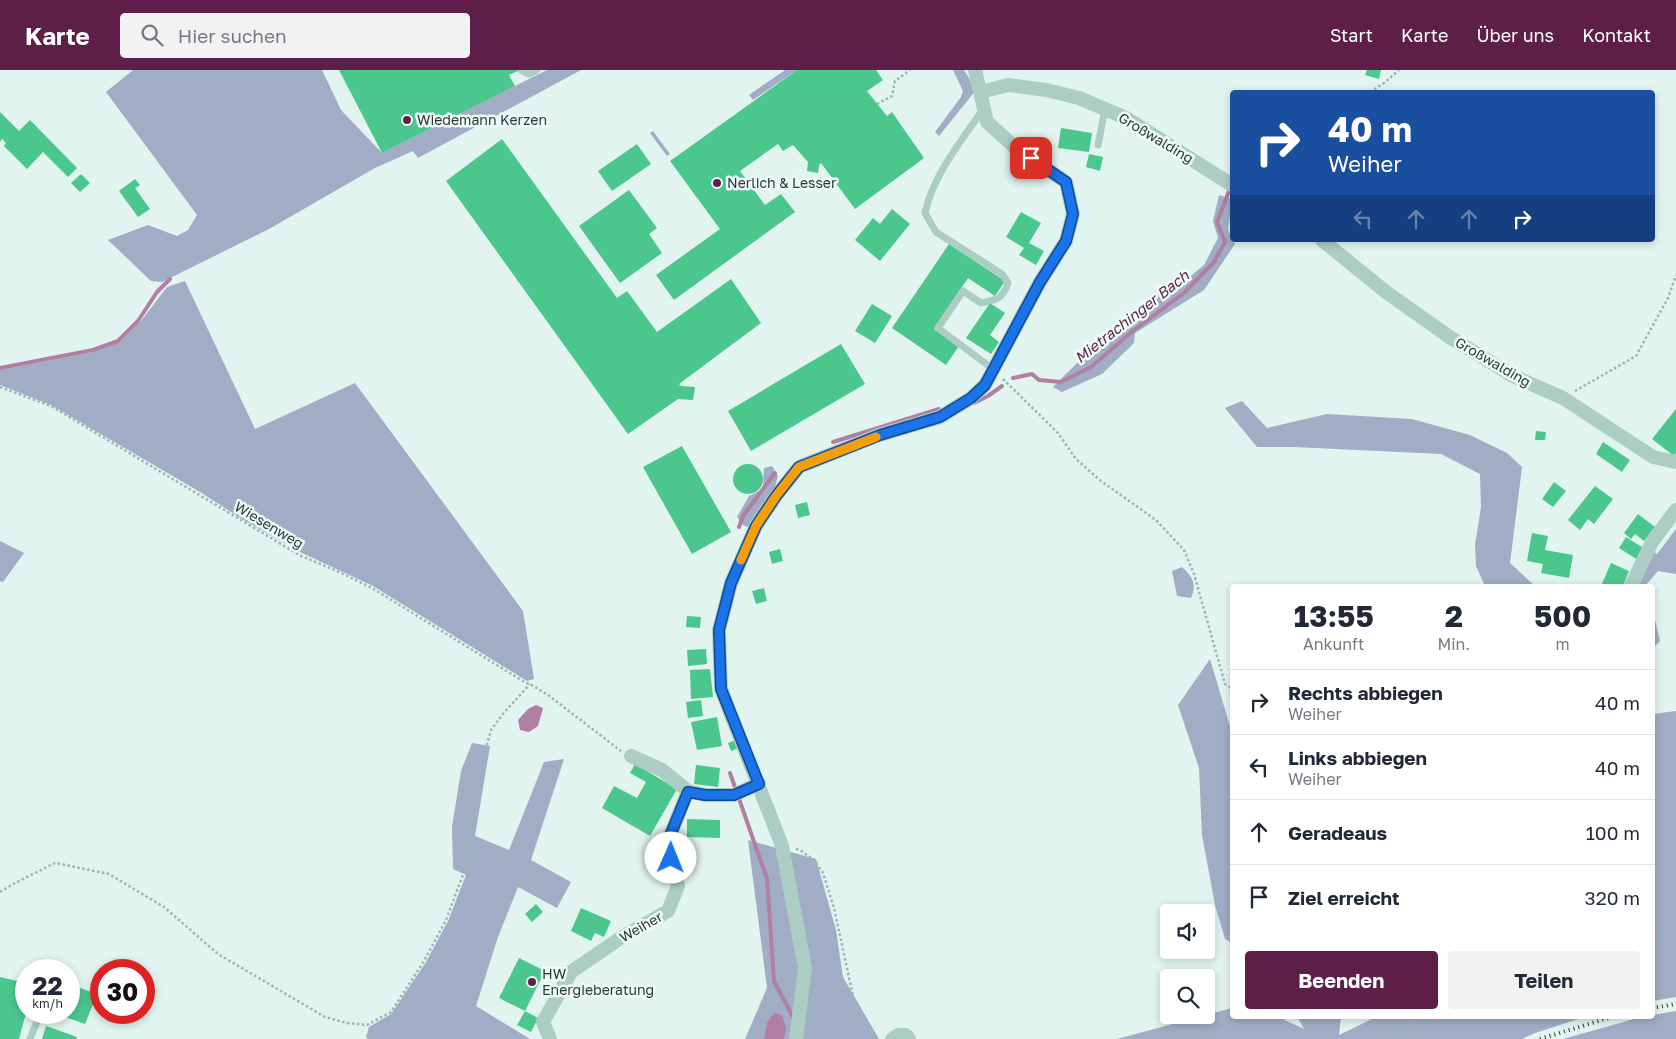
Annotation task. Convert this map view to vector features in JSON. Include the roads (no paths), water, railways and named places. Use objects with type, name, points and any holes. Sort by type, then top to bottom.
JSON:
[{"type":"street","points":[[796,1039],[805,968],[782,846],[721,689],[719,630],[731,583],[756,526],[776,496],[799,467],[880,435],[940,417],[971,398],[985,385],[1040,282],[1066,241],[1073,214],[1066,182],[1017,148],[987,122],[976,70]]},
{"type":"street","name":"Großwalding","points":[[981,92],[1008,85],[1046,90],[1079,98],[1126,118],[1230,184]]},
{"type":"street","name":"Großwalding","points":[[1324,242],[1386,292],[1448,336],[1513,376],[1563,398],[1653,457],[1676,462]]},
{"type":"street","points":[[1632,584],[1652,542],[1676,510]]},
{"type":"street","points":[[631,756],[662,770],[688,792],[705,795],[739,792],[759,784]]},
{"type":"street","name":"Weiher","points":[[550,1039],[543,1022],[571,972],[622,938],[668,911],[678,886],[667,843],[688,792]]},
{"type":"street","points":[[892,1039],[906,1035],[909,1039]]},
{"type":"lane","points":[[521,70],[528,74],[536,70]]},
{"type":"lane","points":[[985,107],[950,156],[929,196],[925,214],[936,232],[1002,274],[1008,283],[1005,292],[996,300],[981,303],[963,291],[938,328],[993,369]]},
{"type":"lane","points":[[1098,145],[1105,109]]},
{"type":"lane","points":[[30,1039],[36,1024]]},
{"type":"waterway","name":"Mietrachinger Bach","points":[[1013,378],[1032,374],[1039,380],[1061,382],[1091,367],[1134,330],[1184,293],[1214,262],[1225,242],[1217,222],[1229,191]]},
{"type":"waterway","points":[[0,368],[93,350],[118,341],[138,321],[157,292],[170,279]]},
{"type":"waterway","name":"Mietrachinger Bach","points":[[974,403],[1002,386]]},
{"type":"waterway","name":"Mietrachinger Bach","points":[[833,442],[939,409]]},
{"type":"waterway","name":"Mietrachinger Bach","points":[[739,527],[743,516],[775,473]]},
{"type":"waterway","name":"Mietrachinger Bach","points":[[730,773],[767,879],[774,981],[794,1019]]},
{"type":"railway","points":[[1655,1008],[1676,1004]]},
{"type":"railway","points":[[1540,1039],[1605,1019]]},
{"type":"place","name":"Wiedemann Kerzen","points":[[407,120]]},
{"type":"place","name":"Nerlich & Lesser","points":[[717,183]]},
{"type":"place","name":"HW Energieberatung","points":[[532,982]]}]
